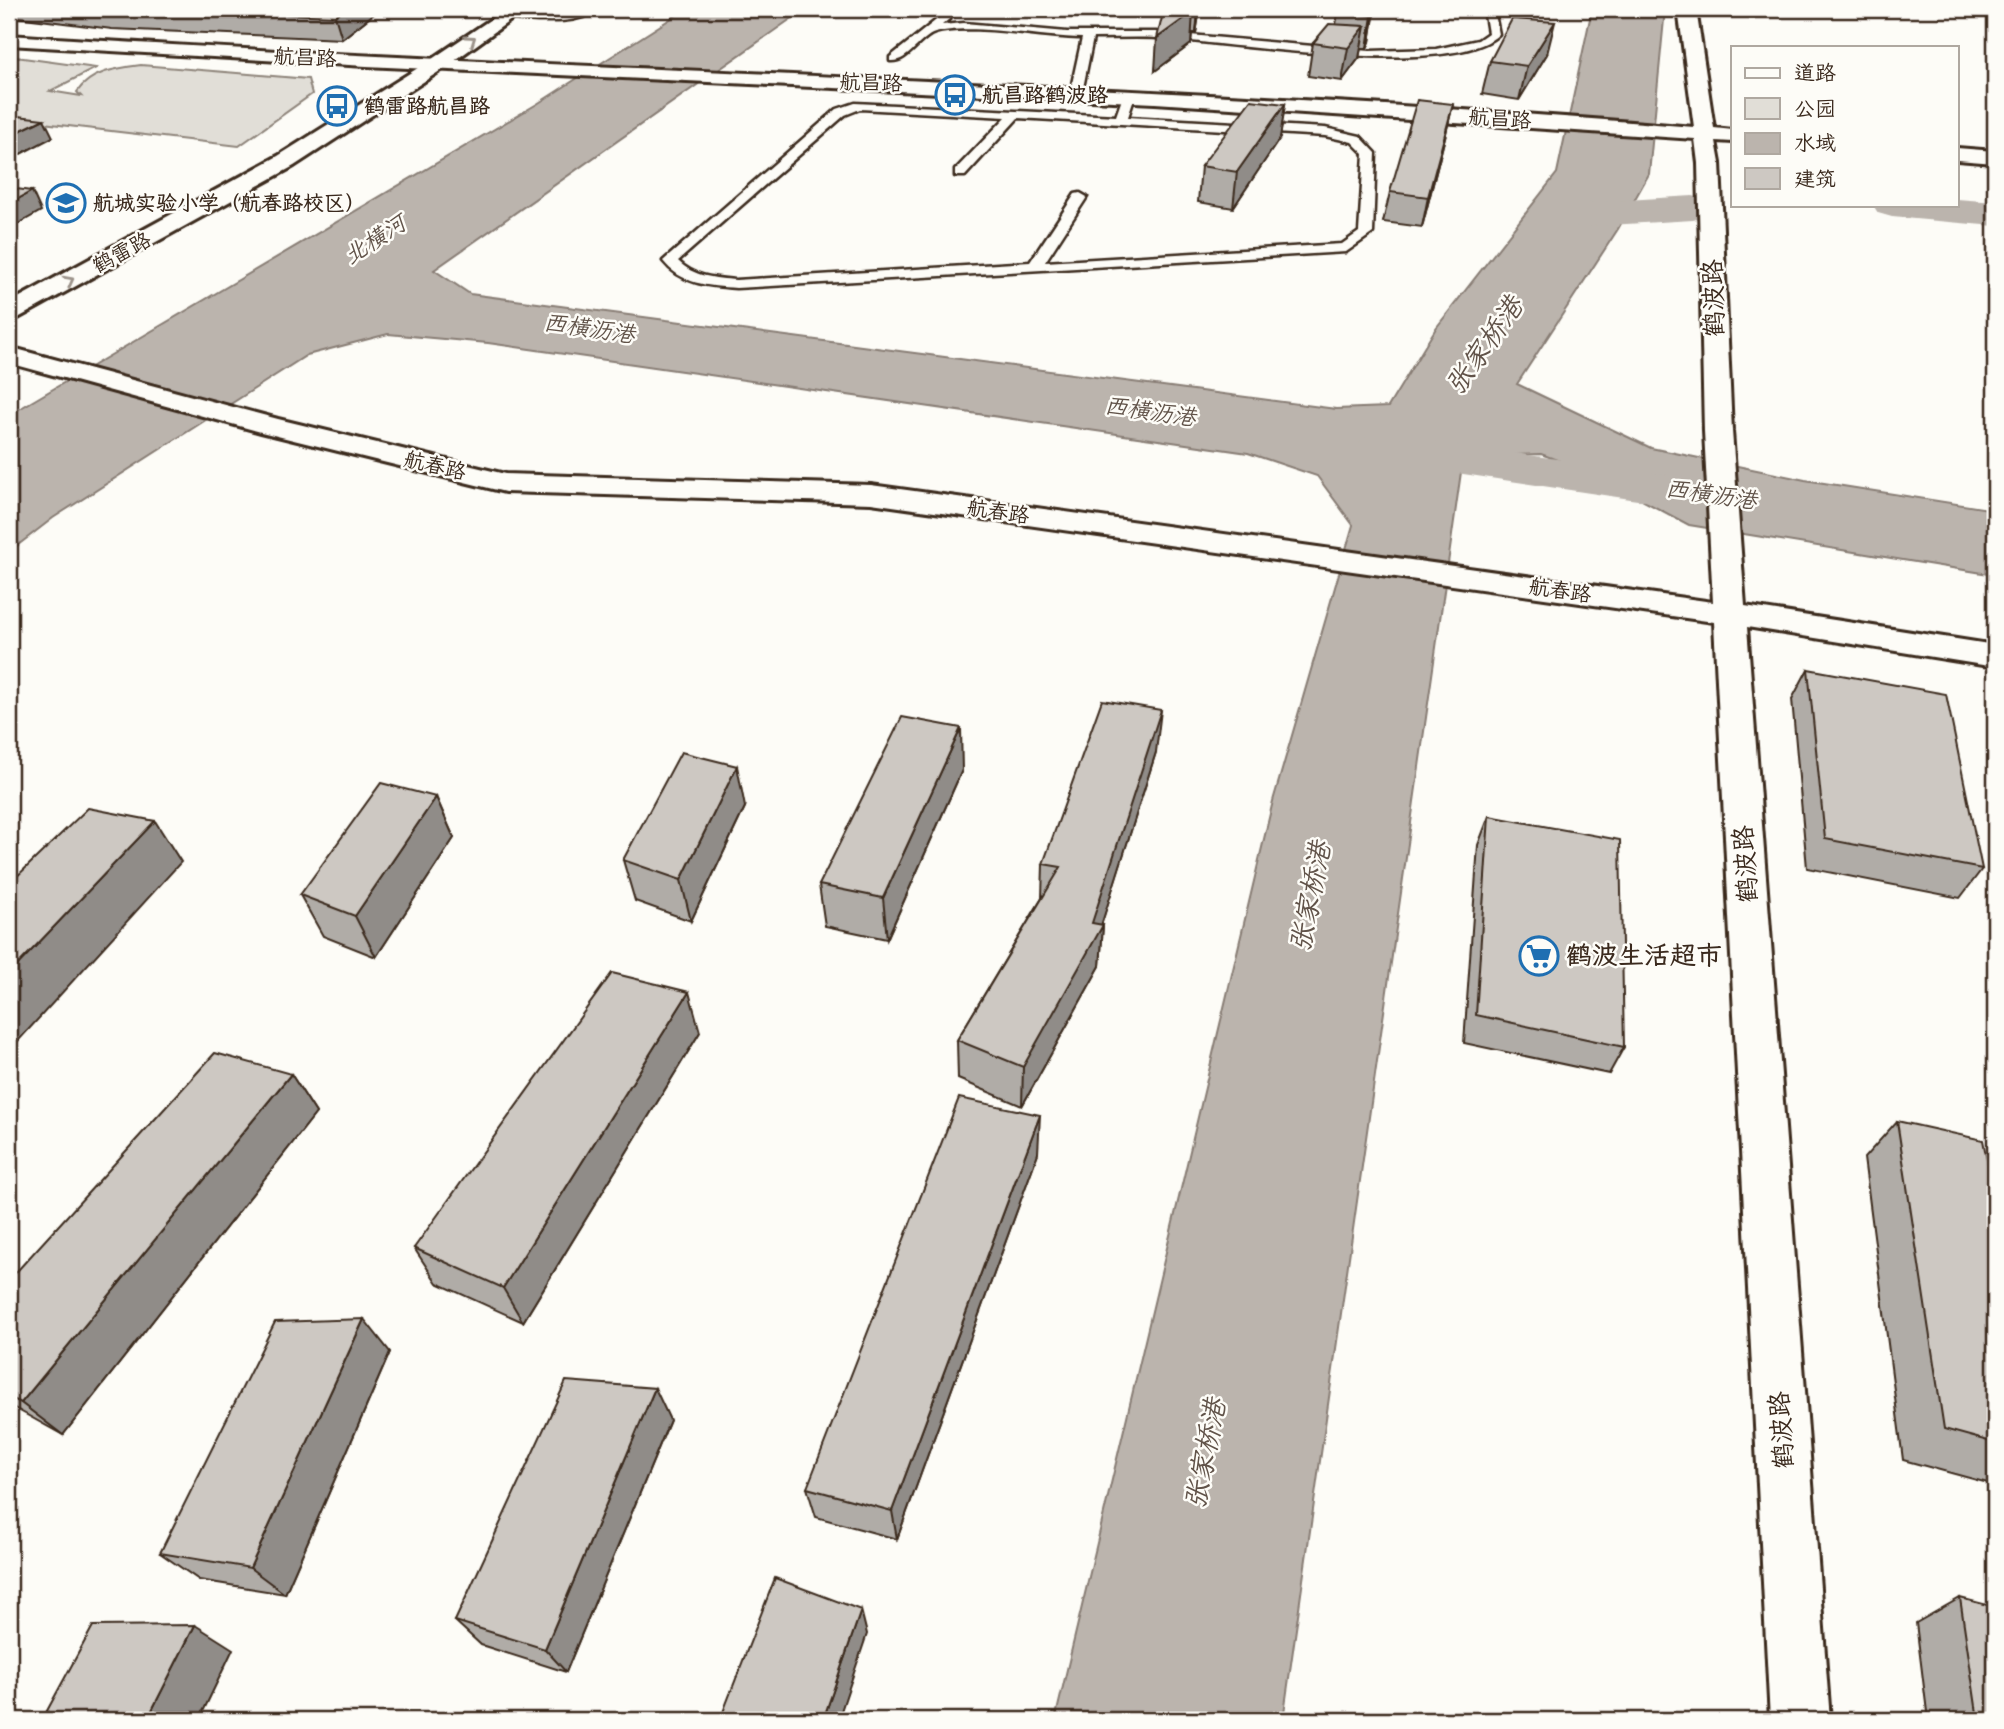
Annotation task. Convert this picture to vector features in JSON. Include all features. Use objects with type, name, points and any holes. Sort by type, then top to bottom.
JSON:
[{"type":"street","name":"鹤波路","points":[[1687,9],[1707,134],[1720,467],[1800,1720]]},
{"type":"street","points":[[9,291],[261,161],[408,64],[505,11]]},
{"type":"street","name":"鹤雷路","points":[[9,313],[286,161],[436,65],[505,11]]},
{"type":"street","name":"航昌路","points":[[9,40],[408,64],[1076,93],[1731,136]]},
{"type":"street","points":[[1958,154],[1995,158]]},
{"type":"street","name":"航春路","points":[[9,355],[271,426],[505,482],[870,495],[1730,614],[1995,656]]},
{"type":"lane","points":[[505,11],[585,13],[594,9]]},
{"type":"lane","points":[[894,59],[956,9]]},
{"type":"lane","points":[[930,30],[964,26],[1088,36],[1156,35],[1370,54],[1436,52],[1482,42],[1494,34],[1489,9]]},
{"type":"lane","points":[[1076,93],[1088,36]]},
{"type":"lane","points":[[1121,120],[1129,96]]},
{"type":"lane","points":[[859,105],[1016,114],[1325,132],[1356,139],[1370,153],[1366,233],[1346,248],[736,284],[707,282],[679,273],[670,261],[842,112],[859,105]]},
{"type":"lane","points":[[960,173],[1016,114]]},
{"type":"lane","points":[[1035,266],[1080,197]]},
{"type":"green space","points":[[16,57],[96,68],[50,91],[81,96],[77,92],[97,75],[141,65],[308,79],[312,94],[239,146],[9,119],[9,61]]},
{"type":"water","points":[[686,9],[805,9],[434,270],[470,294],[1336,409],[1388,407],[1436,328],[1557,173],[1592,9],[1665,9],[1649,174],[1618,229],[1517,384],[1651,448],[1805,480],[1995,510],[1995,575],[1689,525],[1587,471],[1541,454],[1488,456],[1462,465],[1283,1720],[1055,1720],[1273,801],[1353,525],[1317,476],[1248,453],[488,343],[388,334],[307,355],[53,518],[9,552],[9,415],[537,104]]},
{"type":"building","points":[[163,9],[344,9],[335,16]]},
{"type":"building","points":[[1164,9],[1193,12],[1157,38]]},
{"type":"building","points":[[1339,9],[1375,10],[1372,16],[1338,13]]},
{"type":"building","points":[[1512,19],[1555,22],[1527,66],[1490,61]]},
{"type":"building","points":[[1329,24],[1365,26],[1348,48],[1313,43]]},
{"type":"building","points":[[1251,100],[1285,104],[1237,172],[1201,166]]},
{"type":"building","points":[[1417,100],[1453,104],[1428,197],[1390,192]]},
{"type":"building","points":[[9,115],[44,119],[9,136]]},
{"type":"building","points":[[9,188],[32,191],[9,204]]},
{"type":"building","points":[[1808,669],[1946,694],[1982,869],[1825,839]]},
{"type":"building","points":[[1102,700],[1161,710],[1092,923],[1103,925],[1023,1067],[957,1040],[1061,867],[1043,864]]},
{"type":"building","points":[[902,717],[961,728],[883,898],[819,885]]},
{"type":"building","points":[[681,752],[737,766],[681,880],[623,860]]},
{"type":"building","points":[[381,783],[436,797],[355,916],[300,895]]},
{"type":"building","points":[[88,808],[155,821],[9,974],[9,884]]},
{"type":"building","name":"鹤波生活超市","points":[[1489,816],[1620,840],[1624,1047],[1476,1015]]},
{"type":"building","points":[[612,973],[689,992],[503,1288],[414,1248]]},
{"type":"building","points":[[215,1053],[291,1074],[21,1403],[9,1397],[9,1280]]},
{"type":"building","points":[[959,1098],[1040,1115],[892,1511],[807,1488]]},
{"type":"building","points":[[1897,1121],[1983,1140],[1992,1185],[1995,1186],[1995,1443],[1944,1429]]},
{"type":"building","points":[[364,1319],[250,1568],[160,1553],[275,1322]]},
{"type":"building","points":[[566,1381],[655,1388],[545,1649],[455,1621]]},
{"type":"building","points":[[775,1578],[861,1610],[823,1720],[720,1720]]},
{"type":"building","points":[[1960,1598],[1995,1607],[1995,1720],[1978,1720]]},
{"type":"building","points":[[195,1625],[147,1720],[42,1720],[93,1626]]},
{"type":"waterway","points":[[1903,206],[1995,214]]},
{"type":"waterway","points":[[1576,215],[1693,208]]},
{"type":"waterway","name":"西横沥港","points":[[1379,449],[1698,494]]},
{"type":"place","name":"航昌路鹤波路","points":[[955,95]]},
{"type":"place","name":"鹤雷路航昌路","points":[[337,106]]},
{"type":"place","name":"航城实验小学（航春路校区）","points":[[66,203]]},
{"type":"place","name":"鹤波生活超市","points":[[1539,956]]},
{"type":"water label","name":"北横河","points":[[375,240]]},
{"type":"water label","name":"张家桥港","points":[[1485,346]]},
{"type":"water label","name":"张家桥港","points":[[1311,897]]},
{"type":"water label","name":"张家桥港","points":[[1206,1454]]}]
